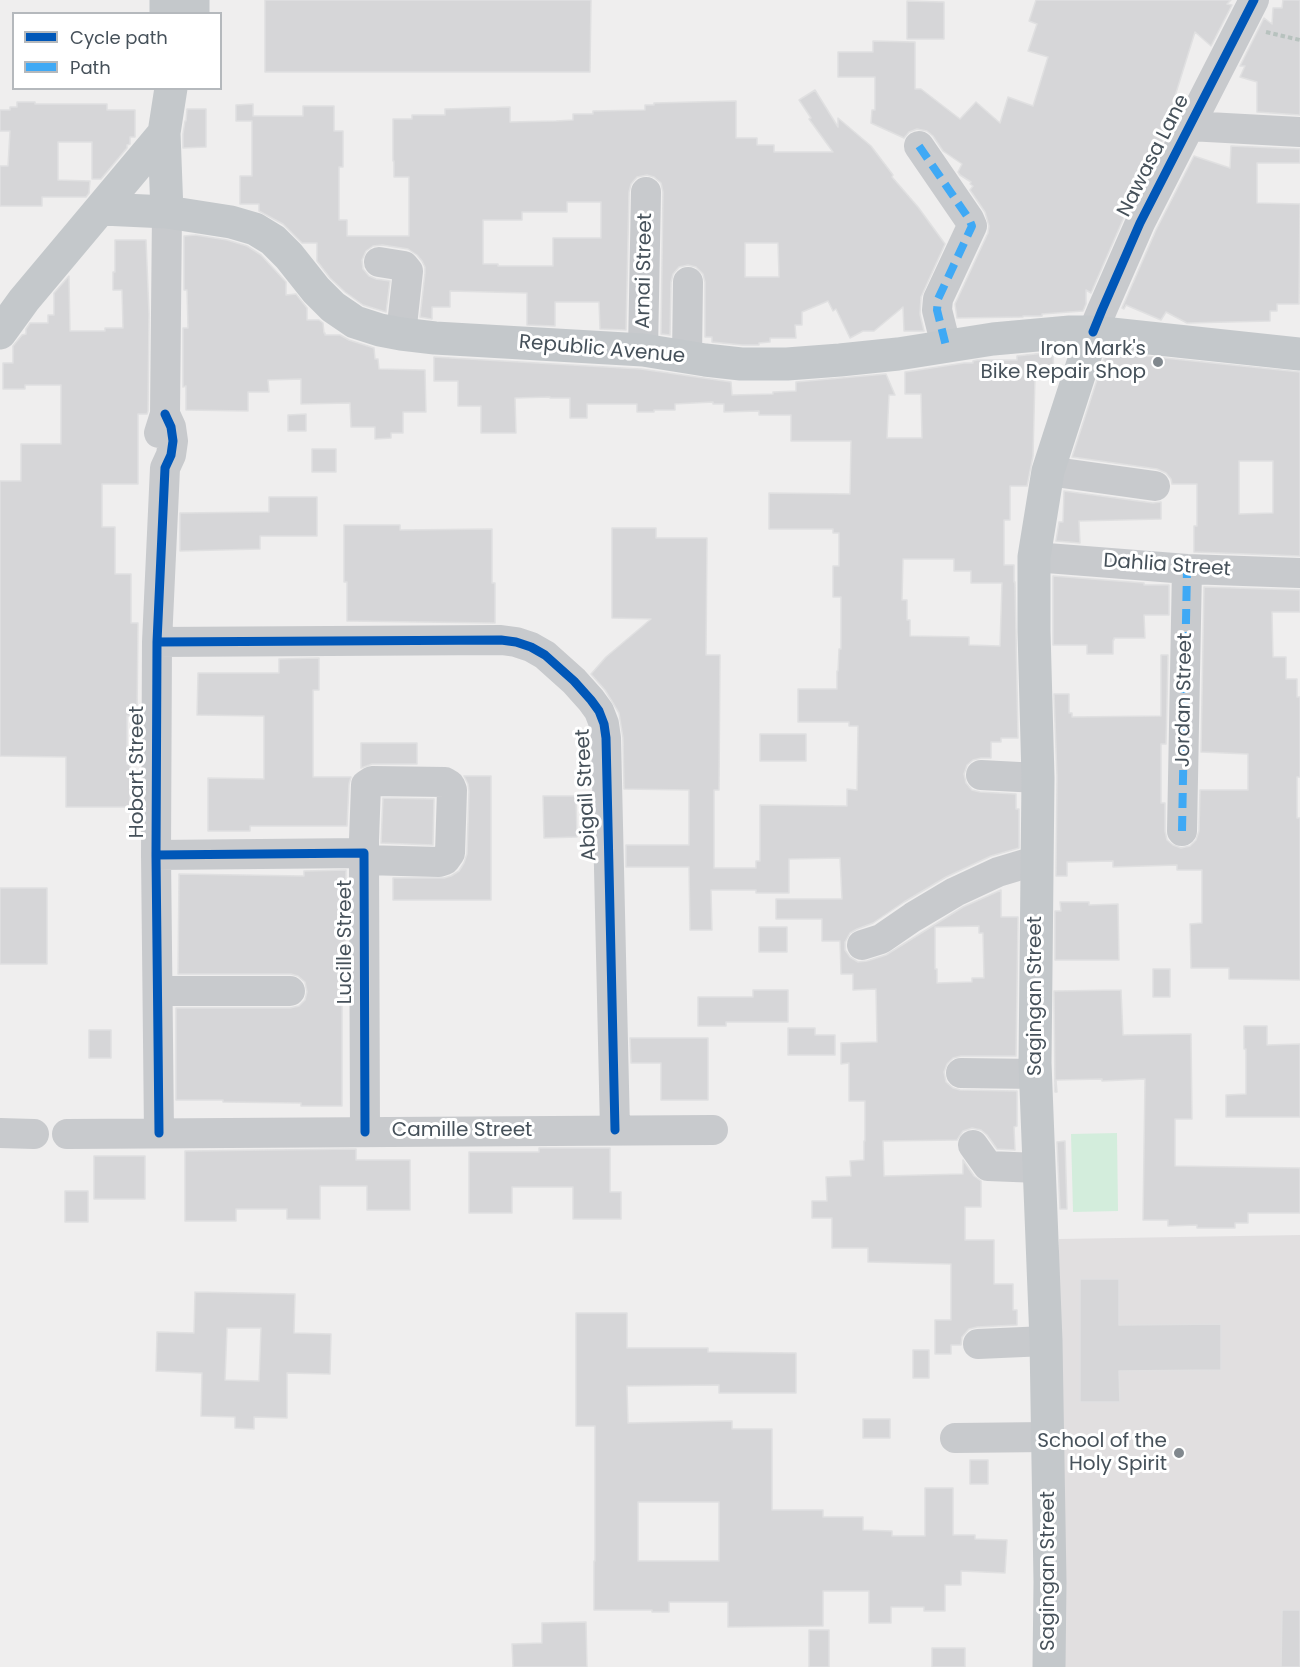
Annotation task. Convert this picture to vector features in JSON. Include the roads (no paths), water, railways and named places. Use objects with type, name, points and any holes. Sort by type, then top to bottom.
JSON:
[{"type":"main road","points":[[168,212],[164,133],[171,90]]},
{"type":"main road","points":[[0,333],[24,300],[164,133]]},
{"type":"main road","name":"Republic Avenue","points":[[102,209],[168,212],[231,222],[255,229],[273,240],[289,256],[333,307],[355,322],[401,334],[644,350],[741,364],[787,364],[898,354],[1039,334],[1070,332],[1093,332],[1300,354]]},
{"type":"main road","name":"Sagingan Street","points":[[1049,1667],[1046,1341],[1036,1074],[1038,778],[1034,557],[1048,471],[1093,332]]},
{"type":"street","name":"Nawasa Lane","points":[[1093,332],[1140,223],[1254,0]]},
{"type":"street","points":[[1189,126],[1300,132]]},
{"type":"street","points":[[918,146],[972,226],[938,299],[938,310],[946,346]]},
{"type":"street","name":"Arnai Street","points":[[644,350],[646,192]]},
{"type":"street","name":"Hobart Street","points":[[159,1133],[156,855],[157,642],[165,468],[158,440],[165,414],[168,212]]},
{"type":"street","points":[[379,262],[404,266],[408,271],[401,334]]},
{"type":"street","points":[[687,357],[688,282]]},
{"type":"street","points":[[1048,471],[1155,486]]},
{"type":"street","name":"Dahlia Street","points":[[1034,557],[1187,569],[1300,573]]},
{"type":"street","name":"Jordan Street","points":[[1182,831],[1187,569]]},
{"type":"street","name":"Abigail Street","points":[[157,642],[501,640],[531,647],[545,655],[574,681],[599,711],[606,738],[615,1130]]},
{"type":"street","points":[[981,775],[1038,778]]},
{"type":"street","name":"Lucille Street","points":[[156,855],[364,856],[365,1132]]},
{"type":"street","points":[[862,945],[881,939],[955,892],[998,872],[1038,860]]},
{"type":"street","points":[[158,991],[290,991]]},
{"type":"street","points":[[961,1073],[1036,1074]]},
{"type":"street","name":"Camille Street","points":[[67,1134],[714,1130]]},
{"type":"street","points":[[0,1133],[34,1134]]},
{"type":"street","points":[[973,1145],[987,1166],[1039,1167]]},
{"type":"street","points":[[978,1344],[1046,1341]]},
{"type":"street","points":[[955,1438],[1048,1437]]},
{"type":"place","name":"Iron Mark's Bike Repair Shop","points":[[1158,362]]},
{"type":"place","name":"School of the Holy Spirit","points":[[1179,1453]]}]
